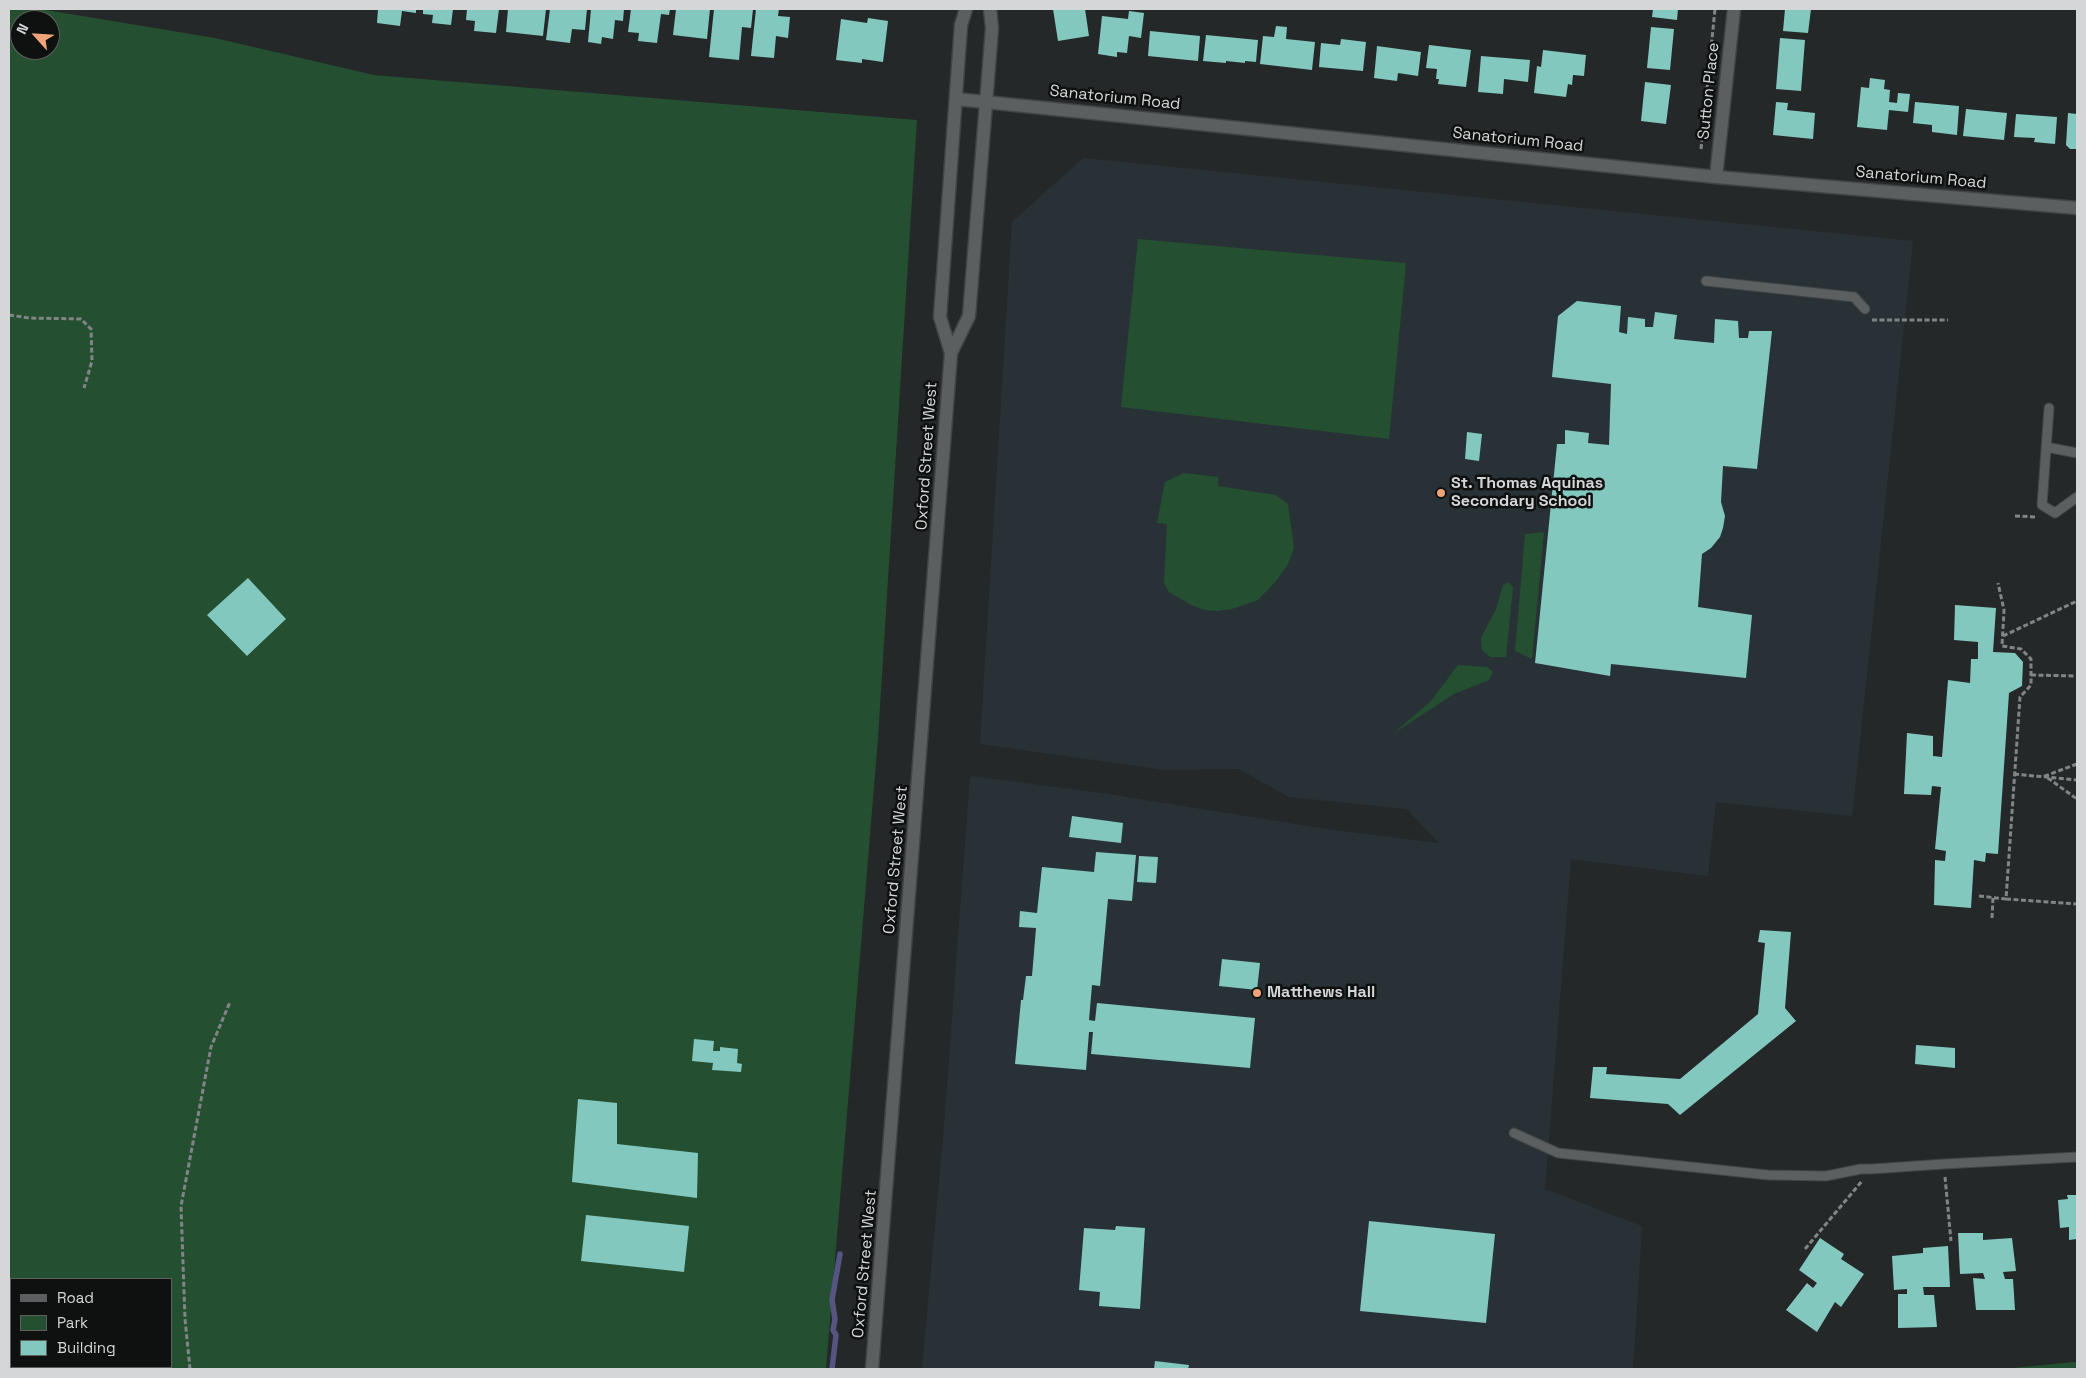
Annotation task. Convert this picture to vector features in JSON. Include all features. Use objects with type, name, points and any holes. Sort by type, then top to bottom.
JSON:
[{"type":"main road","name":"Oxford Street West","points":[[872,1369],[951,353],[940,317],[961,25],[966,9]]},
{"type":"main road","name":"Oxford Street West","points":[[951,353],[969,316],[992,28],[990,9]]},
{"type":"main road","name":"Sutton Place","points":[[1716,177],[1734,9]]},
{"type":"main road","name":"Sanatorium Road","points":[[956,99],[1716,177],[2077,208]]},
{"type":"lane","points":[[1706,281],[1854,297],[1865,308]]},
{"type":"lane","points":[[2050,408],[2042,505],[2055,513],[2077,498]]},
{"type":"lane","points":[[2046,446],[2077,453]]},
{"type":"lane","points":[[1514,1134],[1558,1153],[1768,1175],[1826,1176],[1861,1169],[1872,1170],[2077,1157]]},
{"type":"path","points":[[1701,149],[1715,9]]},
{"type":"path","points":[[9,314],[29,318],[81,319],[91,329],[92,361],[84,388]]},
{"type":"path","points":[[1864,320],[1948,320]]},
{"type":"path","points":[[1998,583],[2004,610],[2002,646],[2022,649],[2031,660],[2031,685],[2020,697],[2006,899]]},
{"type":"path","points":[[2003,636],[2077,601]]},
{"type":"path","points":[[2031,675],[2077,676]]},
{"type":"path","points":[[2045,776],[2077,764]]},
{"type":"path","points":[[2014,774],[2077,780]]},
{"type":"path","points":[[2045,776],[2077,799]]},
{"type":"path","points":[[1979,896],[2077,904]]},
{"type":"path","points":[[1992,918],[1993,898]]},
{"type":"path","points":[[190,1369],[181,1206],[211,1047],[230,1002]]},
{"type":"path","points":[[1944,1164],[1951,1241]]},
{"type":"path","points":[[1805,1249],[1872,1170]]},
{"type":"shaded area","name":"St. Thomas Aquinas Secondary School","points":[[1083,158],[1913,241],[1852,816],[1716,802],[1708,876],[1571,859],[1545,1189],[1642,1226],[1633,1369],[922,1369],[944,1126],[970,776],[1095,792],[1327,829],[1439,843],[1407,809],[1289,797],[1239,769],[1165,770],[980,744],[1012,222]]},
{"type":"green space","points":[[9,9],[46,10],[10,10],[10,60],[60,60],[60,12],[215,38],[374,75],[917,120],[878,738],[826,1369],[9,1369]]},
{"type":"green space","points":[[1138,239],[1406,263],[1389,439],[1121,407]]},
{"type":"green space","points":[[1184,473],[1218,477],[1218,486],[1276,495],[1288,504],[1294,548],[1288,564],[1277,580],[1258,600],[1232,609],[1205,610],[1191,605],[1169,592],[1164,583],[1167,524],[1157,523],[1165,482]]},
{"type":"green space","points":[[1544,532],[1532,659],[1515,651],[1525,534]]},
{"type":"green space","points":[[1508,582],[1513,587],[1506,657],[1490,657],[1482,650],[1481,638],[1496,609],[1503,585]]},
{"type":"green space","points":[[1458,665],[1487,667],[1493,672],[1489,680],[1454,694],[1394,733],[1431,701]]},
{"type":"green space","points":[[2074,1362],[2077,1362],[2077,1369],[2003,1369]]},
{"type":"building","points":[[378,9],[416,9],[416,13],[402,11],[400,26],[377,23]]},
{"type":"building","points":[[423,9],[453,9],[451,25],[432,23],[433,15],[423,14]]},
{"type":"building","points":[[467,9],[499,9],[496,33],[474,31],[475,21],[466,20]]},
{"type":"building","points":[[508,9],[546,9],[543,36],[506,32]]},
{"type":"building","points":[[550,9],[587,9],[585,30],[572,29],[570,43],[546,40]]},
{"type":"building","points":[[591,9],[624,9],[623,21],[615,20],[613,39],[602,37],[601,44],[588,42]]},
{"type":"building","points":[[631,9],[670,9],[669,15],[661,14],[657,43],[638,41],[639,33],[628,32]]},
{"type":"building","points":[[676,9],[710,9],[707,39],[673,35]]},
{"type":"building","points":[[714,9],[753,9],[751,28],[742,27],[739,60],[709,57]]},
{"type":"building","points":[[756,9],[779,9],[778,16],[790,17],[788,38],[776,36],[774,58],[751,56]]},
{"type":"building","points":[[1053,9],[1085,9],[1089,36],[1058,41]]},
{"type":"building","points":[[1653,9],[1678,9],[1677,20],[1652,17]]},
{"type":"building","points":[[1785,9],[1811,9],[1808,33],[1783,31]]},
{"type":"building","points":[[1129,11],[1144,13],[1141,38],[1129,36],[1127,53],[1117,52],[1117,57],[1098,54],[1102,16],[1128,19]]},
{"type":"building","points":[[868,18],[888,21],[883,62],[862,59],[862,63],[836,60],[841,19],[867,23]]},
{"type":"building","points":[[1276,26],[1287,27],[1286,39],[1315,42],[1312,70],[1260,64],[1263,36],[1274,37]]},
{"type":"building","points":[[1651,27],[1674,29],[1670,70],[1647,68]]},
{"type":"building","points":[[1150,31],[1200,36],[1198,61],[1148,56]]},
{"type":"building","points":[[1206,35],[1258,40],[1256,62],[1226,61],[1226,63],[1203,61]]},
{"type":"building","points":[[1780,38],[1805,40],[1801,91],[1776,89]]},
{"type":"building","points":[[1341,39],[1366,42],[1363,71],[1319,67],[1321,43],[1340,45]]},
{"type":"building","points":[[1429,45],[1471,50],[1466,87],[1438,84],[1439,79],[1436,79],[1437,69],[1426,68]]},
{"type":"building","points":[[1377,46],[1421,52],[1418,76],[1398,73],[1397,81],[1374,78]]},
{"type":"building","points":[[1543,50],[1586,55],[1584,76],[1573,75],[1572,85],[1568,84],[1566,97],[1534,93],[1537,66],[1541,67]]},
{"type":"building","points":[[1481,56],[1530,60],[1528,82],[1504,79],[1503,94],[1478,92]]},
{"type":"building","points":[[1870,78],[1885,80],[1884,89],[1890,90],[1889,102],[1897,103],[1898,93],[1910,94],[1908,112],[1889,110],[1887,130],[1857,127],[1861,87],[1869,88]]},
{"type":"building","points":[[1645,82],[1671,85],[1666,124],[1641,121]]},
{"type":"building","points":[[1776,102],[1788,103],[1787,110],[1815,113],[1813,139],[1773,135]]},
{"type":"building","points":[[1915,102],[1959,106],[1957,135],[1932,132],[1932,125],[1913,123]]},
{"type":"building","points":[[1966,109],[2007,113],[2004,140],[1963,136]]},
{"type":"building","points":[[2068,113],[2077,114],[2077,149],[2070,149],[2066,145]]},
{"type":"building","points":[[2016,114],[2057,117],[2055,144],[2034,142],[2035,138],[2014,137]]},
{"type":"building","points":[[1577,301],[1621,306],[1619,332],[1627,334],[1628,317],[1645,319],[1645,327],[1653,327],[1655,312],[1677,315],[1674,339],[1714,343],[1715,319],[1738,321],[1739,338],[1748,338],[1749,331],[1772,331],[1757,469],[1723,466],[1721,502],[1725,516],[1723,528],[1720,537],[1711,548],[1702,554],[1698,607],[1752,615],[1746,678],[1611,664],[1610,676],[1535,663],[1557,444],[1565,444],[1565,430],[1589,433],[1588,443],[1609,445],[1611,384],[1552,377],[1558,316]]},
{"type":"building","points":[[1467,432],[1482,434],[1479,461],[1465,459]]},
{"type":"building","points":[[248,578],[286,619],[247,656],[207,615]]},
{"type":"building","points":[[1955,605],[1996,608],[1993,652],[2015,653],[2023,662],[2022,686],[2009,693],[1998,854],[1986,853],[1985,862],[1974,860],[1971,908],[1934,905],[1935,860],[1945,861],[1946,851],[1935,849],[1941,787],[1932,786],[1931,795],[1904,794],[1907,733],[1933,736],[1933,756],[1942,757],[1948,680],[1970,683],[1971,659],[1978,659],[1978,642],[1954,640]]},
{"type":"building","points":[[1072,816],[1123,823],[1121,843],[1069,837]]},
{"type":"building","points":[[1096,852],[1136,855],[1132,901],[1108,899],[1100,986],[1092,985],[1089,1020],[1095,1021],[1097,1003],[1255,1018],[1250,1068],[1091,1054],[1093,1032],[1089,1032],[1086,1070],[1015,1064],[1021,1000],[1023,1000],[1026,976],[1032,976],[1036,928],[1019,927],[1020,911],[1037,913],[1042,867],[1094,872]]},
{"type":"building","points":[[1139,856],[1158,857],[1156,883],[1137,882]]},
{"type":"building","points":[[1760,930],[1791,932],[1785,1008],[1796,1021],[1680,1115],[1668,1104],[1590,1098],[1593,1067],[1607,1067],[1606,1074],[1680,1079],[1758,1014],[1765,943],[1758,942]]},
{"type":"building","points":[[1222,959],[1260,963],[1257,990],[1219,986]]},
{"type":"building","points":[[694,1039],[714,1041],[713,1051],[720,1051],[720,1047],[738,1049],[737,1063],[742,1064],[741,1072],[712,1070],[713,1063],[692,1061]]},
{"type":"building","points":[[1916,1045],[1955,1048],[1955,1068],[1915,1064]]},
{"type":"building","points":[[578,1099],[617,1103],[617,1144],[698,1153],[697,1198],[572,1182]]},
{"type":"building","points":[[2067,1195],[2077,1195],[2077,1239],[2069,1240],[2069,1227],[2060,1228],[2058,1200],[2068,1199]]},
{"type":"building","points":[[586,1215],[689,1226],[684,1272],[581,1261]]},
{"type":"building","points":[[1369,1221],[1495,1234],[1486,1323],[1360,1311]]},
{"type":"building","points":[[1116,1226],[1145,1228],[1140,1309],[1099,1306],[1100,1292],[1079,1290],[1084,1228],[1115,1230]]},
{"type":"building","points":[[1958,1233],[1983,1233],[1983,1240],[2012,1238],[2016,1271],[2003,1272],[2005,1279],[2013,1279],[2015,1310],[1976,1310],[1973,1278],[1985,1279],[1983,1273],[1960,1274]]},
{"type":"building","points":[[1820,1238],[1844,1254],[1841,1259],[1864,1274],[1841,1307],[1835,1302],[1817,1332],[1786,1310],[1807,1283],[1813,1288],[1817,1283],[1799,1270]]},
{"type":"building","points":[[1948,1246],[1950,1287],[1923,1287],[1924,1295],[1934,1295],[1937,1327],[1898,1328],[1898,1294],[1907,1294],[1907,1289],[1894,1290],[1892,1256],[1923,1253],[1923,1248]]},
{"type":"building","points":[[1155,1361],[1189,1365],[1188,1369],[1154,1369]]},
{"type":"waterway","points":[[832,1369],[836,1335],[833,1330],[835,1319],[832,1300],[840,1254]]},
{"type":"place","name":"St. Thomas Aquinas Secondary School","points":[[1441,493]]},
{"type":"place","name":"Matthews Hall","points":[[1257,993]]}]
